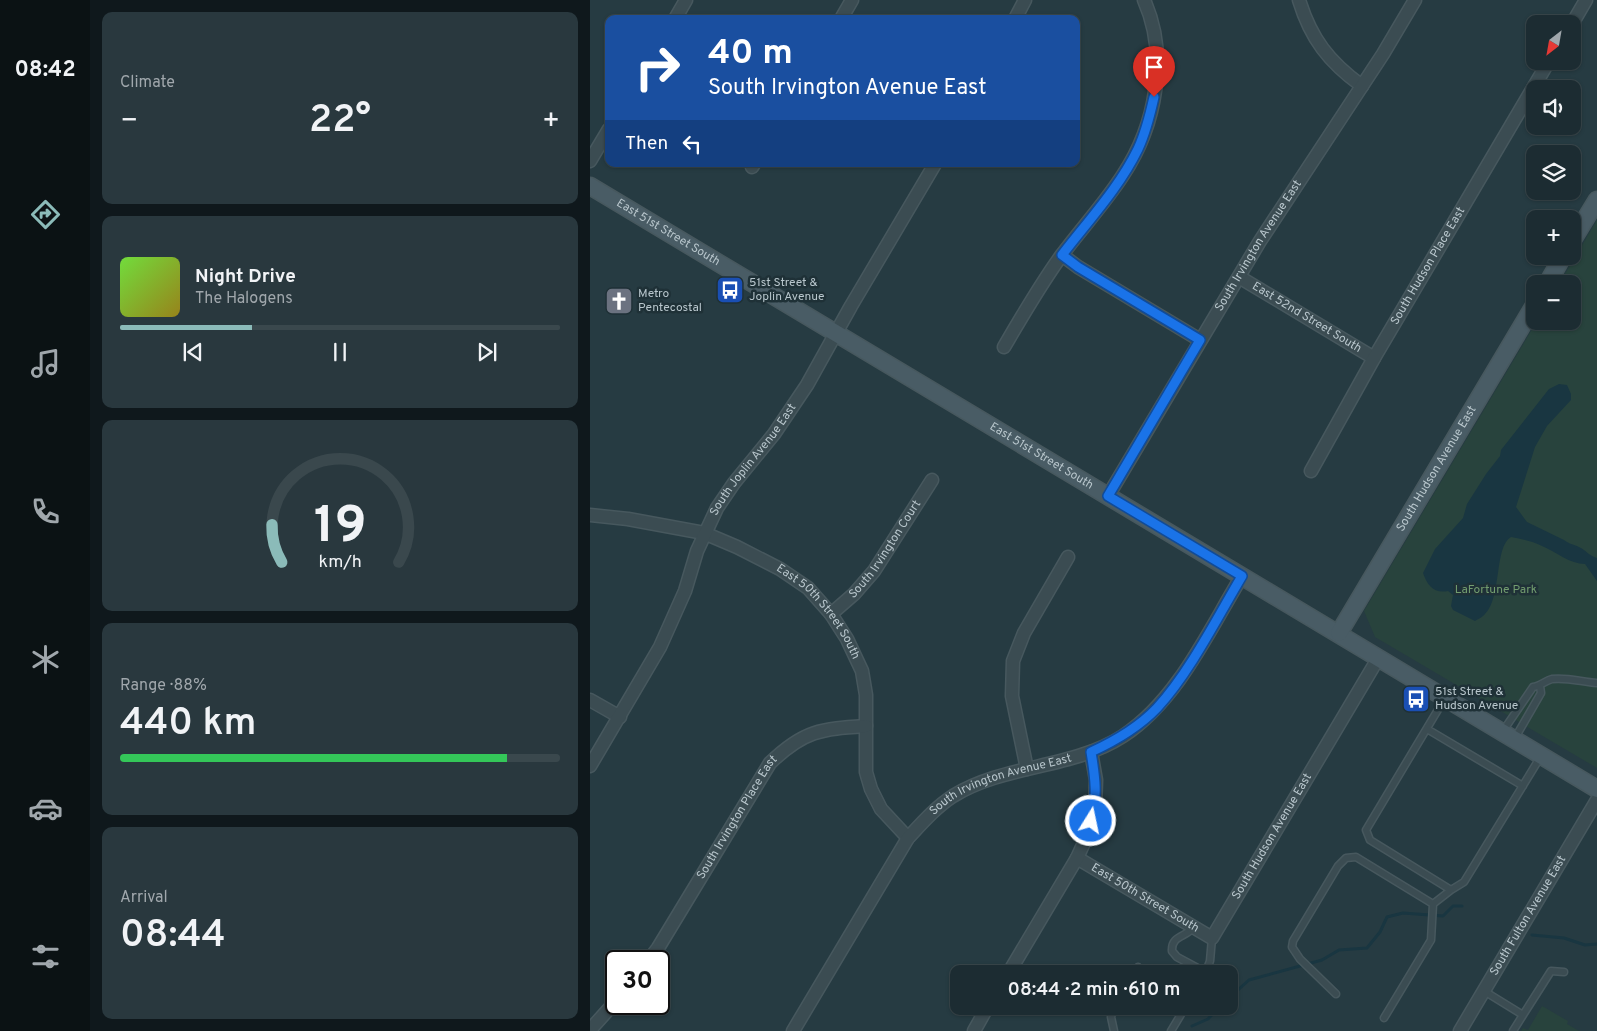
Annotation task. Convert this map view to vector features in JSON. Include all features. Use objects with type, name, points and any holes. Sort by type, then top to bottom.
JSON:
[{"type":"main road","name":"East 51st Street South","points":[[590,186],[1597,788]]},
{"type":"main road","points":[[1581,228],[1595,209]]},
{"type":"main road","name":"South Hudson Avenue East","points":[[1339,634],[1526,319]]},
{"type":"street","points":[[677,15],[686,0]]},
{"type":"street","points":[[843,15],[852,0]]},
{"type":"street","points":[[1017,15],[1025,0]]},
{"type":"street","points":[[1004,346],[1034,296],[1062,255],[1123,176],[1137,151],[1154,97],[1156,62],[1151,20],[1144,0]]},
{"type":"street","points":[[1299,0],[1304,16],[1317,42],[1332,61],[1362,86]]},
{"type":"street","name":"South Irvington Avenue East","points":[[1108,496],[1200,340],[1286,200],[1362,86],[1415,0]]},
{"type":"street","points":[[1577,15],[1586,0]]},
{"type":"street","name":"South Hudson Place East","points":[[1311,471],[1374,358],[1544,70]]},
{"type":"street","points":[[590,161],[605,136]]},
{"type":"street","name":"South Joplin Avenue East","points":[[590,766],[660,647],[685,591],[704,533],[717,508],[774,434],[807,384],[933,167]]},
{"type":"street","points":[[1062,255],[1078,267],[1200,340]]},
{"type":"street","name":"East 52nd Street South","points":[[1239,277],[1374,358]]},
{"type":"street","name":"South Irvington Court","points":[[831,614],[854,594],[874,571],[932,480]]},
{"type":"street","name":"East 50th Street South","points":[[590,515],[628,519],[704,533],[780,569],[808,588],[831,614],[847,639],[862,671],[866,695],[866,772],[871,789],[881,809],[908,838]]},
{"type":"street","points":[[1027,769],[1012,696],[1014,661],[1024,633],[1068,556]]},
{"type":"street","name":"South Irvington Avenue East","points":[[793,1031],[908,838],[929,815],[952,797],[976,785],[1091,752],[1123,736],[1135,727],[1173,689],[1242,576]]},
{"type":"street","name":"South Hudson Avenue East","points":[[1212,938],[1379,657]]},
{"type":"street","points":[[590,700],[620,717]]},
{"type":"street","name":"South Irvington Place East","points":[[656,950],[770,762],[802,737],[826,729],[866,726]]},
{"type":"street","points":[[1013,965],[1077,858],[1088,834],[1095,809],[1096,780],[1091,752]]},
{"type":"street","name":"South Fulton Avenue East","points":[[1460,1031],[1597,800]]},
{"type":"street","name":"East 50th Street South","points":[[1077,858],[1212,938]]},
{"type":"street","points":[[590,1030],[605,1013]]},
{"type":"street","points":[[974,1031],[983,1015]]},
{"type":"lane","points":[[1509,735],[1533,687],[1540,686],[1549,680],[1562,678],[1597,683]]},
{"type":"lane","points":[[1509,735],[1541,693],[1540,686]]},
{"type":"lane","points":[[1446,697],[1366,830],[1370,840],[1451,890]]},
{"type":"lane","points":[[1427,729],[1523,786]]},
{"type":"lane","points":[[1384,1018],[1431,940],[1433,904],[1464,882],[1542,755]]},
{"type":"lane","points":[[1336,994],[1300,959],[1292,947],[1292,941],[1338,866],[1346,858],[1356,857],[1433,904]]},
{"type":"lane","points":[[1191,965],[1177,957],[1172,951],[1174,941],[1189,933],[1194,927]]},
{"type":"lane","points":[[1209,965],[1212,938]]},
{"type":"lane","points":[[1513,1031],[1551,971],[1564,972]]},
{"type":"lane","points":[[1484,991],[1523,1015]]},
{"type":"lane","points":[[1112,1015],[1114,1031]]},
{"type":"lane","points":[[1171,1031],[1181,1015]]},
{"type":"green space","name":"LaFortune Park","points":[[1597,220],[1597,768],[1375,637],[1364,611],[1532,330],[1581,330],[1581,275],[1564,275],[1570,265],[1581,265],[1581,247]]},
{"type":"green space","points":[[1542,1006],[1568,1021],[1567,1024],[1579,1031],[1521,1031],[1523,1028],[1528,1030]]},
{"type":"water","points":[[1559,384],[1567,385],[1571,394],[1571,400],[1547,426],[1535,447],[1516,507],[1527,522],[1581,548],[1597,558],[1597,581],[1585,564],[1568,560],[1534,543],[1511,537],[1506,542],[1502,551],[1494,596],[1490,606],[1484,615],[1475,621],[1453,610],[1451,606],[1453,595],[1448,591],[1443,592],[1432,588],[1423,573],[1435,549],[1463,518],[1467,504],[1500,456],[1501,450],[1549,389]]},
{"type":"waterway","points":[[1238,990],[1249,980],[1322,960],[1339,950],[1367,948],[1380,932],[1387,917],[1403,913],[1443,916],[1453,906],[1462,906]]},
{"type":"waterway","points":[[1532,935],[1564,938],[1585,945],[1597,944]]},
{"type":"waterway","points":[[1192,1026],[1208,1019],[1212,1015]]},
{"type":"place","name":"51st Street & Joplin Avenue","points":[[730,290]]},
{"type":"place","name":"Metro Pentecostal","points":[[619,301]]},
{"type":"place","name":"51st Street & Hudson Avenue","points":[[1416,699]]},
{"type":"route","points":[[1091,821],[1095,809],[1096,780],[1091,752],[1123,736],[1140,723],[1173,689],[1242,576],[1108,496],[1200,340],[1078,267],[1062,255],[1123,176],[1137,151],[1149,118],[1154,97]]}]
